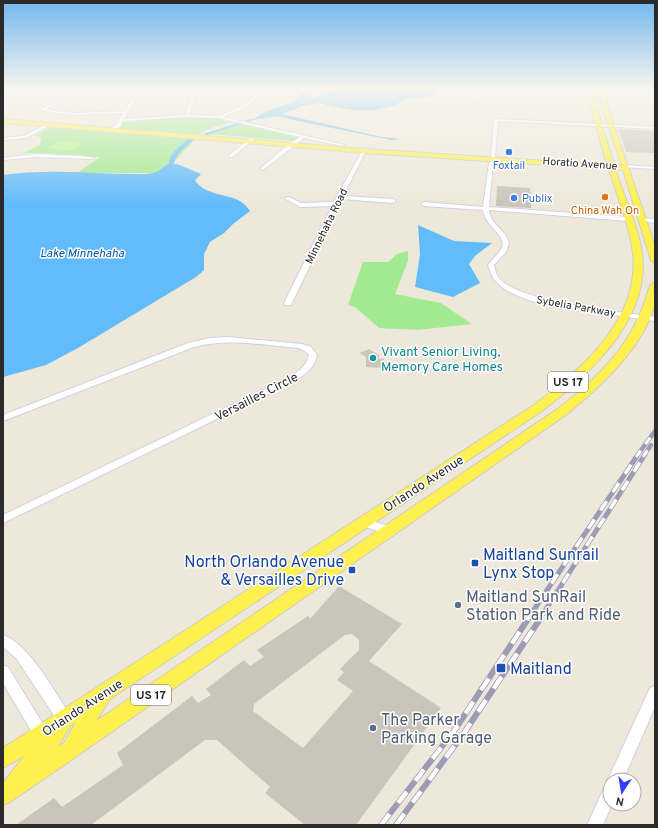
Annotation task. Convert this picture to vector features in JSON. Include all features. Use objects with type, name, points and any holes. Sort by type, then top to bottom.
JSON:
[{"type":"main road","name":"Horatio Avenue","points":[[96,128],[478,159],[611,166]]},
{"type":"main road","name":"Orlando Avenue","points":[[3,759],[551,398],[596,357],[626,315],[634,294],[638,270],[637,252],[600,128]]},
{"type":"main road","points":[[612,128],[655,260]]},
{"type":"main road","name":"Horatio Avenue","points":[[365,150],[491,157],[625,167]]},
{"type":"main road","points":[[478,159],[491,157]]},
{"type":"main road","name":"Orlando Avenue","points":[[5,794],[390,531],[563,411],[585,394],[623,355],[636,335],[650,318],[655,285]]},
{"type":"main road","points":[[70,750],[87,718],[105,692]]},
{"type":"main road","points":[[5,794],[28,766],[49,745],[64,718]]},
{"type":"street","points":[[3,139],[24,136],[42,128]]},
{"type":"street","points":[[268,128],[343,145]]},
{"type":"street","points":[[487,209],[495,128]]},
{"type":"street","points":[[263,169],[303,136]]},
{"type":"street","points":[[231,156],[251,141]]},
{"type":"street","name":"Minnehaha Road","points":[[288,303],[336,204],[365,150]]},
{"type":"street","points":[[3,159],[42,155],[92,158]]},
{"type":"street","points":[[491,157],[502,160]]},
{"type":"street","name":"Horatio Avenue","points":[[625,167],[655,169]]},
{"type":"street","points":[[340,197],[392,201]]},
{"type":"street","points":[[287,198],[300,205],[336,204]]},
{"type":"street","points":[[424,204],[628,219]]},
{"type":"street","name":"Sybelia Parkway","points":[[487,209],[487,217],[493,227],[505,238],[507,244],[504,250],[490,266],[492,275],[495,279],[511,290],[544,302],[626,315]]},
{"type":"street","points":[[643,220],[655,221]]},
{"type":"street","points":[[626,315],[650,318]]},
{"type":"street","name":"Versailles Circle","points":[[3,418],[191,345],[210,340],[227,339],[299,346],[308,349],[313,355],[312,361],[306,370],[288,381],[3,518]]},
{"type":"street","points":[[363,522],[390,531]]},
{"type":"street","points":[[3,640],[22,654],[64,718]]},
{"type":"street","points":[[3,671],[41,734]]},
{"type":"street","points":[[619,772],[655,692]]},
{"type":"street","points":[[594,825],[602,808]]},
{"type":"green space","points":[[51,128],[105,132],[111,128],[212,128],[202,132],[193,139],[196,139],[171,164],[155,173],[77,173],[100,157],[23,153],[40,145],[41,138],[35,135]]},
{"type":"green space","points":[[228,128],[267,128],[300,136],[295,141],[209,134]]},
{"type":"green space","points":[[60,141],[84,143],[70,151],[46,148]]},
{"type":"green space","points":[[408,251],[408,261],[395,294],[441,303],[472,324],[417,330],[379,328],[355,307],[348,305],[363,262],[388,262],[397,254]]},
{"type":"water","points":[[331,128],[341,128],[381,137],[400,139],[392,140]]},
{"type":"water","name":"Lake Minnehaha","points":[[168,164],[177,164],[201,174],[195,180],[200,186],[215,193],[238,200],[245,204],[250,211],[224,233],[210,242],[204,254],[204,270],[196,277],[78,348],[46,365],[3,377],[3,175],[39,172],[147,174],[157,172]]},
{"type":"water","points":[[418,225],[454,241],[492,243],[475,256],[469,264],[480,283],[453,297],[415,287],[420,254]]},
{"type":"building","points":[[618,129],[655,131],[655,153],[626,152]]},
{"type":"building","name":"Publix","points":[[497,186],[530,188],[531,208],[496,206]]},
{"type":"building","name":"Vivant Senior Living, Memory Care Homes","points":[[369,349],[379,355],[379,359],[384,359],[384,368],[366,367],[366,357],[360,353]]},
{"type":"building","points":[[339,586],[402,624],[369,661],[441,708],[356,825],[305,825],[265,793],[270,787],[217,740],[205,740],[91,825],[16,825],[54,798],[62,807],[123,765],[117,753],[192,696],[198,703],[211,695],[206,689],[244,660],[250,666],[264,657],[257,650],[308,616],[310,619]],"holes":[[[352,634],[359,640],[359,650],[340,669],[344,672],[337,680],[353,691],[303,748],[253,711],[254,704],[345,635]]]},
{"type":"waterway","points":[[205,134],[226,128]]},
{"type":"waterway","points":[[171,164],[172,160],[182,147],[192,139]]},
{"type":"railway","points":[[636,457],[655,431]]},
{"type":"railway","points":[[643,457],[651,445]]},
{"type":"railway","points":[[527,620],[637,456]]},
{"type":"railway","points":[[539,620],[644,456]]},
{"type":"railway","points":[[381,825],[454,731],[528,619]]},
{"type":"railway","points":[[396,825],[464,733],[540,619]]},
{"type":"place","name":"Foxtail","points":[[509,152]]},
{"type":"place","name":"China Wah On","points":[[605,197]]},
{"type":"place","name":"Publix","points":[[514,198]]},
{"type":"place","name":"Vivant Senior Living, Memory Care Homes","points":[[373,358]]},
{"type":"place","name":"Maitland Sunrail Lynx Stop","points":[[475,563]]},
{"type":"place","name":"North Orlando Avenue & Versailles Drive","points":[[352,570]]},
{"type":"place","name":"Maitland SunRail Station Park and Ride","points":[[458,605]]},
{"type":"place","name":"Maitland","points":[[501,668]]},
{"type":"place","name":"The Parker Parking Garage","points":[[373,728]]}]
